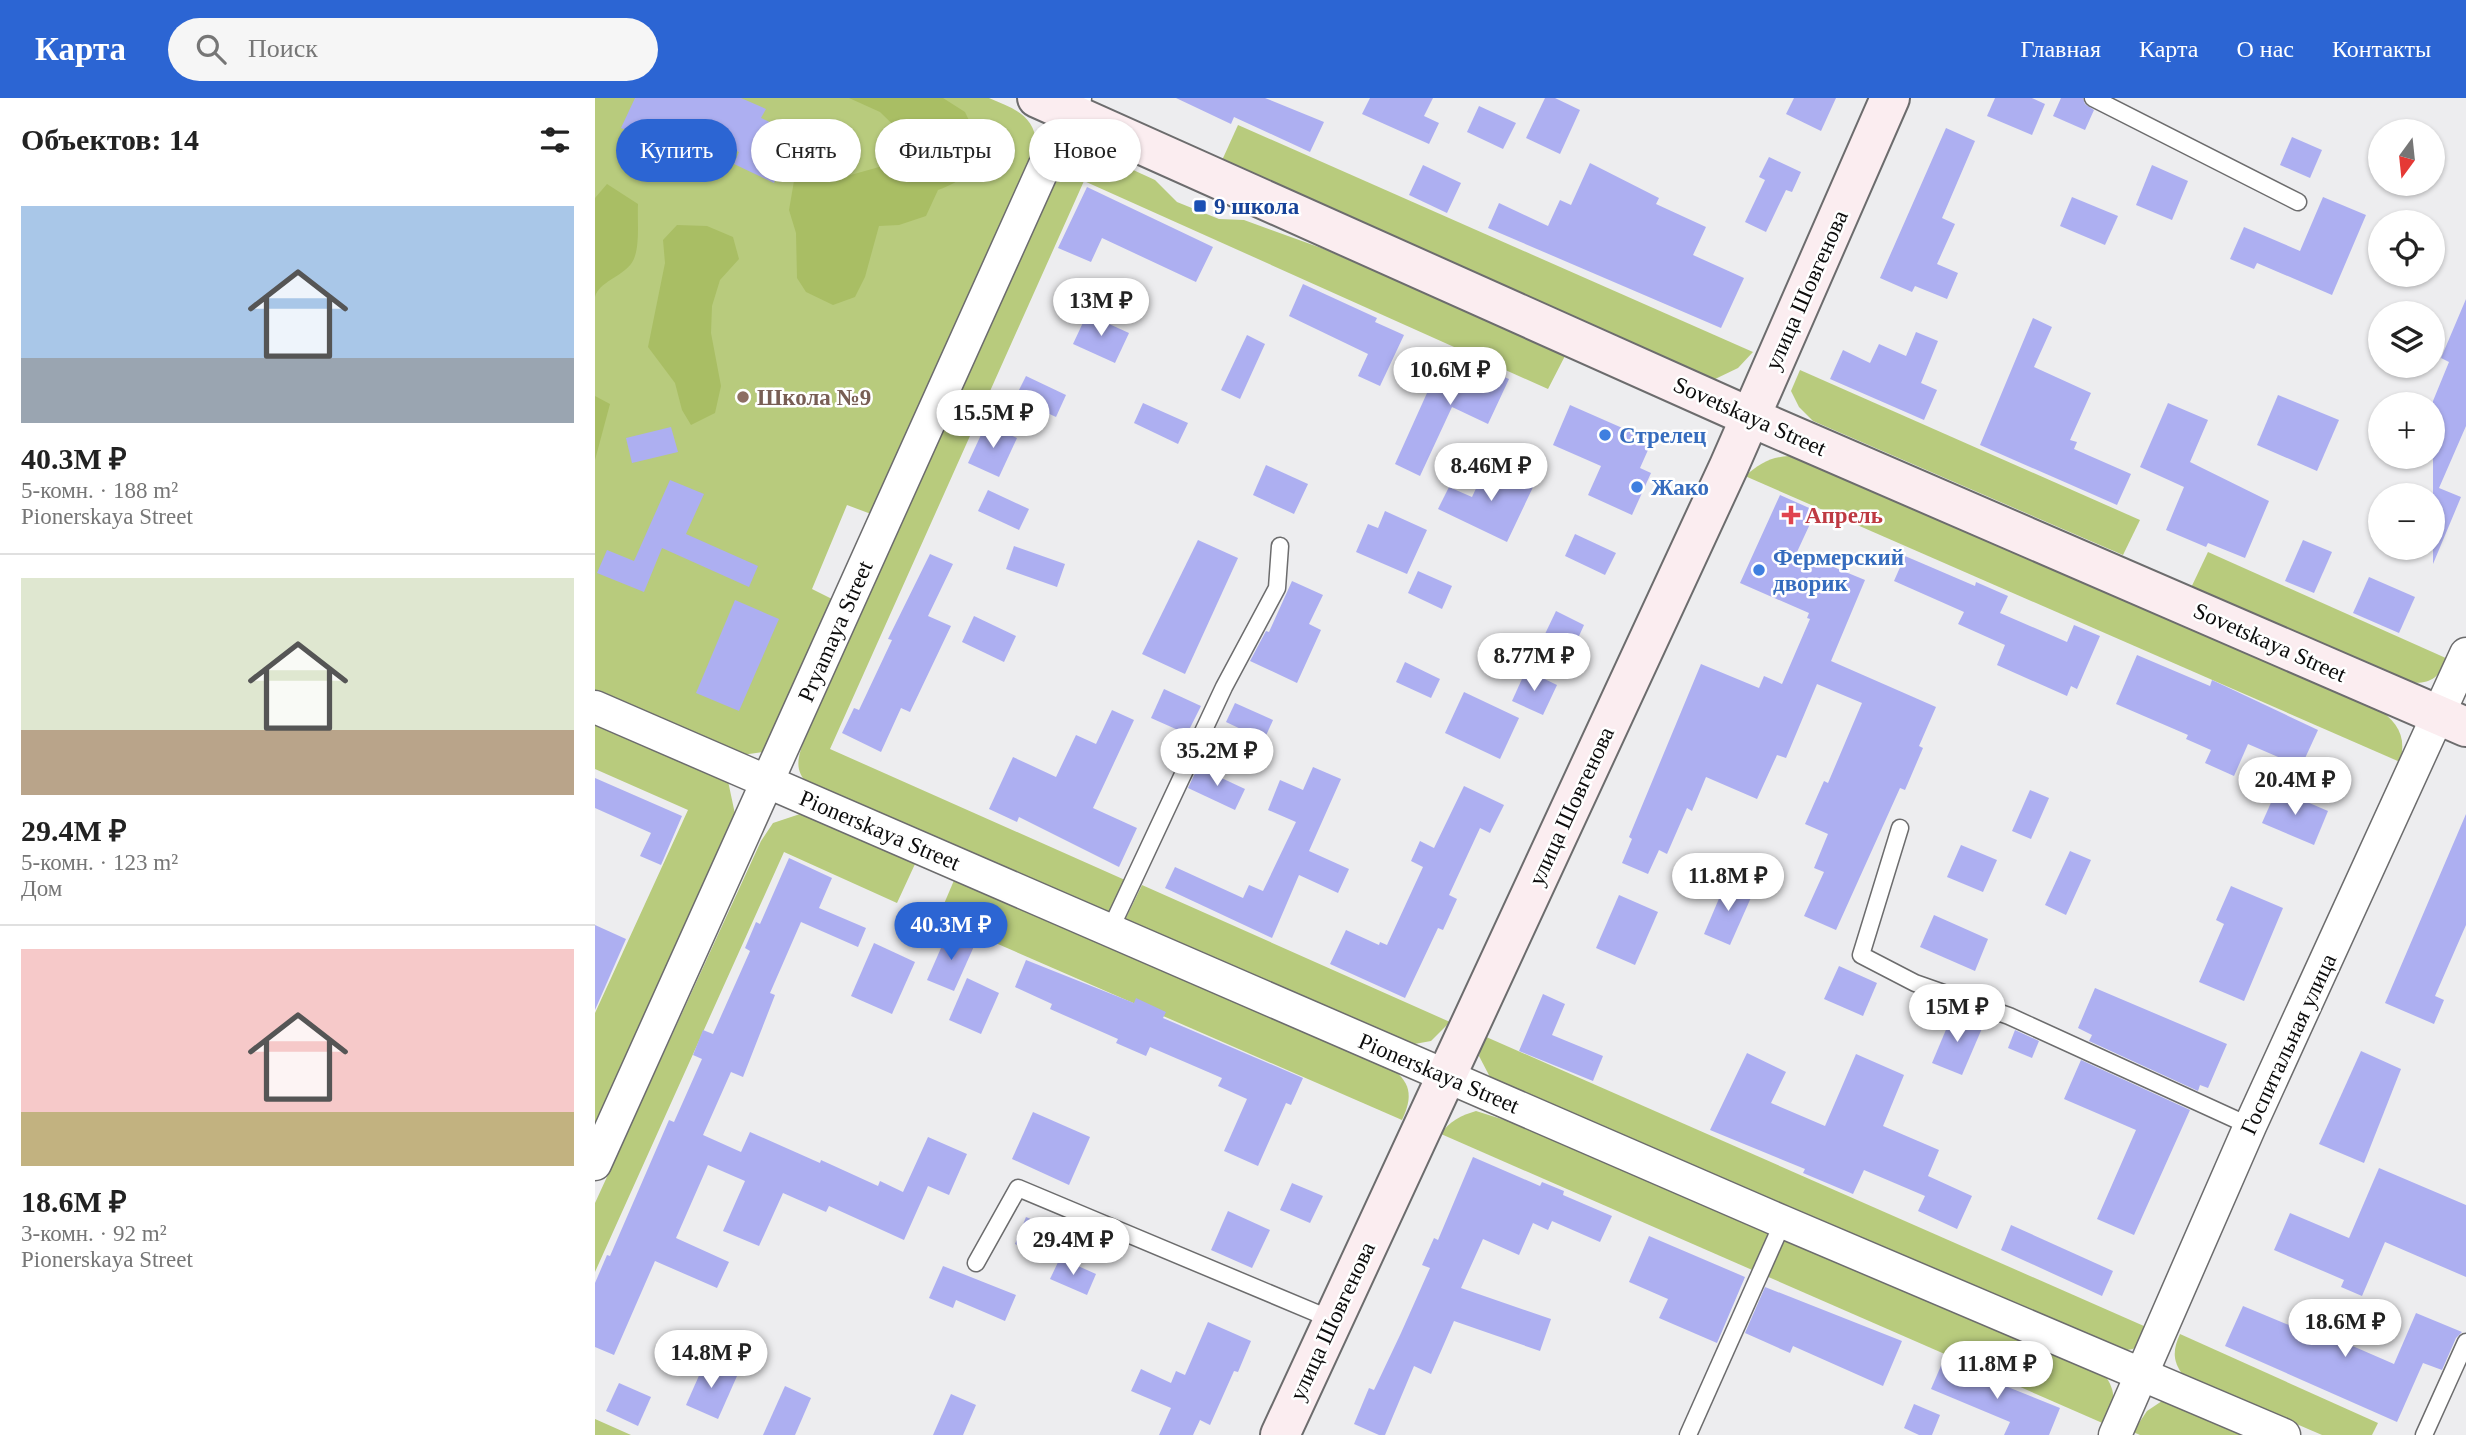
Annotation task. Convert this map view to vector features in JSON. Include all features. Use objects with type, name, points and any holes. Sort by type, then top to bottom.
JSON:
[{"type":"street","name":"улица Шовгенова","points":[[1280,1435],[1749,417],[1890,98]]},
{"type":"street","name":"Sovetskaya Street","points":[[1060,103],[1749,417],[2452,722]]},
{"type":"street","name":"Pryamaya Street","points":[[595,1164],[767,781],[1060,103]]},
{"type":"street","name":"Госпитальная улица","points":[[2115,1435],[2250,1126],[2452,722],[2466,654]]},
{"type":"street","name":"Pionerskaya Street","points":[[595,707],[1783,1223],[2284,1435]]},
{"type":"lane","points":[[2093,98],[2298,202]]},
{"type":"lane","points":[[1110,930],[1224,687],[1277,587],[1280,546]]},
{"type":"lane","points":[[1900,828],[1861,955],[1915,984],[2009,1016],[2250,1126]]},
{"type":"lane","points":[[976,1263],[1018,1188],[1333,1320]]},
{"type":"lane","points":[[1688,1435],[1783,1223]]},
{"type":"lane","points":[[2424,1435],[2466,1342]]},
{"type":"green space","name":"Школа №9","points":[[595,98],[989,98],[1022,114],[1029,123],[1029,164],[879,517],[847,505],[812,589],[834,600],[773,743],[763,752],[742,755],[595,692]]},
{"type":"green space","points":[[849,98],[943,98],[965,112],[968,119],[887,119],[880,112]]},
{"type":"green space","points":[[1238,125],[1753,352],[1738,368],[1711,381],[1219,167]]},
{"type":"green space","points":[[875,168],[875,182],[956,182],[938,190],[926,216],[899,225],[879,226],[865,277],[855,297],[833,305],[806,292],[797,278],[796,233],[789,210],[794,182],[861,182],[861,172]]},
{"type":"green space","points":[[1141,174],[1155,180],[1177,202],[1219,219],[1244,220],[1324,249],[1566,354],[1548,389],[1086,182],[1141,182]]},
{"type":"green space","points":[[1056,182],[1084,182],[830,749],[1125,880],[1105,919],[809,785],[801,774],[798,763],[805,738],[1026,236]]},
{"type":"green space","points":[[607,184],[638,204],[637,244],[631,264],[601,287],[595,297],[595,198]]},
{"type":"green space","points":[[677,225],[707,226],[733,237],[739,259],[720,280],[712,306],[711,333],[721,386],[715,413],[691,425],[682,410],[675,383],[648,347],[665,263],[663,240]]},
{"type":"green space","points":[[1800,370],[2140,520],[2123,555],[1813,421],[1799,407],[1791,391]]},
{"type":"green space","points":[[595,396],[610,404],[595,460]]},
{"type":"green space","points":[[1789,456],[2375,707],[2390,718],[2399,730],[2402,745],[2400,762],[1745,476],[1765,462]]},
{"type":"green space","points":[[2208,552],[2448,659],[2431,680],[2420,683],[2405,682],[2189,592]]},
{"type":"green space","points":[[595,723],[728,781],[735,814],[595,1124],[595,1013],[688,810],[595,769]]},
{"type":"green space","points":[[800,814],[915,864],[897,903],[784,852],[595,1272],[595,1203],[761,841],[773,823]]},
{"type":"green space","points":[[955,878],[1395,1071],[1405,1082],[1409,1094],[1402,1120],[938,918]]},
{"type":"green space","points":[[1142,885],[1450,1022],[1431,1041],[1409,1045],[1123,924]]},
{"type":"green space","points":[[1484,1036],[2153,1330],[2133,1349],[2115,1352],[1491,1079],[1479,1056]]},
{"type":"green space","points":[[1476,1111],[1527,1127],[2104,1374],[2113,1393],[2107,1425],[1441,1134],[1456,1120]]},
{"type":"green space","points":[[2180,1334],[2378,1423],[2372,1435],[2322,1435],[2183,1375],[2175,1355]]},
{"type":"green space","points":[[2162,1401],[2172,1402],[2252,1435],[2140,1435],[2133,1432],[2147,1411]]},
{"type":"green space","points":[[595,1419],[631,1435],[595,1435]]},
{"type":"building","points":[[635,98],[741,98],[766,109],[761,118],[763,119],[751,119],[751,172],[737,165],[737,119],[625,119]]},
{"type":"building","points":[[1176,98],[1265,98],[1324,122],[1310,152],[1234,117],[1231,124]]},
{"type":"building","points":[[1370,98],[1433,98],[1424,116],[1439,123],[1429,144],[1362,114]]},
{"type":"building","points":[[1545,98],[1555,98],[1580,110],[1560,154],[1526,138]]},
{"type":"building","points":[[1794,98],[1836,98],[1821,131],[1786,114]]},
{"type":"building","points":[[1995,98],[2032,98],[2045,104],[2032,135],[1987,116]]},
{"type":"building","points":[[2061,98],[2083,98],[2085,104],[2094,110],[2085,130],[2053,116]]},
{"type":"building","points":[[1479,106],[1516,123],[1503,149],[1467,132]]},
{"type":"building","points":[[1946,128],[1975,141],[1942,218],[1955,224],[1937,264],[1958,273],[1947,299],[1915,286],[1912,292],[1880,278]]},
{"type":"building","points":[[2292,137],[2322,150],[2310,178],[2280,165]]},
{"type":"building","points":[[1769,157],[1801,172],[1792,192],[1786,190],[1766,232],[1745,222],[1765,180],[1759,177]]},
{"type":"building","points":[[1590,163],[1659,198],[1656,204],[1706,227],[1693,255],[1744,278],[1721,328],[1488,228],[1499,203],[1548,226],[1560,200],[1571,205]]},
{"type":"building","points":[[1423,165],[1461,183],[1447,213],[1409,195]]},
{"type":"building","points":[[2152,165],[2188,181],[2172,220],[2136,205]]},
{"type":"building","points":[[1087,187],[1213,247],[1196,282],[1102,238],[1091,262],[1058,248]]},
{"type":"building","points":[[2072,197],[2118,216],[2105,245],[2060,226]]},
{"type":"building","points":[[2323,197],[2366,215],[2332,295],[2257,263],[2254,269],[2230,259],[2244,227],[2300,251]]},
{"type":"building","points":[[1303,284],[1377,318],[1375,322],[1404,335],[1380,386],[1358,376],[1368,354],[1289,316]]},
{"type":"building","points":[[2466,299],[2466,426],[2441,483],[2433,483],[2433,469],[2445,469],[2445,392],[2437,392],[2442,378],[2445,378],[2449,362],[2445,360],[2445,349]]},
{"type":"building","points":[[1087,314],[1129,333],[1115,363],[1073,344]]},
{"type":"building","points":[[2033,318],[2052,327],[2034,367],[2091,393],[2070,440],[2077,442],[2074,449],[2131,474],[2117,505],[1980,445]]},
{"type":"building","points":[[1916,332],[1938,341],[1921,383],[1937,390],[1924,420],[1830,379],[1843,350],[1870,363],[1879,344],[1906,356]]},
{"type":"building","points":[[1247,335],[1265,344],[1240,399],[1221,390]]},
{"type":"building","points":[[1445,353],[1509,379],[1488,424],[1452,407],[1420,476],[1395,464]]},
{"type":"building","points":[[1026,376],[1066,395],[1056,417],[1015,398]]},
{"type":"building","points":[[2278,395],[2339,420],[2317,471],[2257,445]]},
{"type":"building","points":[[1143,403],[1188,423],[1178,444],[1134,423]]},
{"type":"building","points":[[2168,403],[2208,420],[2190,462],[2269,501],[2245,558],[2208,543],[2206,547],[2166,530],[2184,487],[2140,467]]},
{"type":"building","points":[[1570,405],[1652,441],[1640,468],[1651,473],[1632,515],[1588,495],[1601,466],[1553,445]]},
{"type":"building","points":[[986,424],[1017,438],[999,477],[968,463]]},
{"type":"building","points":[[671,427],[678,452],[632,463],[626,438]]},
{"type":"building","points":[[1488,463],[1534,485],[1507,542],[1438,509],[1449,487],[1472,497]]},
{"type":"building","points":[[1266,465],[1308,484],[1294,514],[1253,495]]},
{"type":"building","points":[[670,480],[704,494],[686,534],[758,566],[749,587],[662,548],[644,592],[597,573],[607,550],[634,561]]},
{"type":"building","points":[[988,490],[1029,509],[1019,530],[978,511]]},
{"type":"building","points":[[2445,490],[2461,497],[2445,535]]},
{"type":"building","points":[[1780,495],[1816,511],[1797,552],[1865,580],[1831,661],[1936,707],[1919,746],[1923,748],[1905,790],[1900,788],[1836,930],[1804,916],[1824,872],[1814,868],[1828,834],[1805,824],[1824,781],[1828,783],[1862,703],[1817,684],[1786,758],[1777,755],[1757,799],[1706,777],[1692,811],[1687,808],[1667,854],[1659,850],[1648,874],[1622,863],[1632,839],[1629,837],[1701,664],[1759,688],[1764,676],[1782,684],[1810,619],[1807,618],[1809,613],[1740,583]]},
{"type":"building","points":[[1385,511],[1427,530],[1407,574],[1356,552],[1368,524],[1378,528]]},
{"type":"building","points":[[1575,534],[1616,553],[1605,575],[1565,556]]},
{"type":"building","points":[[1198,540],[1238,558],[1185,674],[1142,654]]},
{"type":"building","points":[[2303,540],[2332,552],[2314,593],[2285,581]]},
{"type":"building","points":[[1014,546],[1065,564],[1057,587],[1006,569]]},
{"type":"building","points":[[930,554],[953,564],[928,616],[951,626],[910,712],[901,708],[881,752],[842,733],[854,708],[859,710],[892,640],[888,639]]},
{"type":"building","points":[[1905,556],[1975,586],[1976,582],[2008,596],[2000,613],[2067,642],[2074,625],[2100,636],[2077,689],[2071,686],[2067,696],[1997,665],[2005,645],[1958,624],[1964,612],[1894,581]]},
{"type":"building","points":[[1418,571],[1452,586],[1442,609],[1408,593]]},
{"type":"building","points":[[2369,577],[2415,597],[2399,633],[2353,613]]},
{"type":"building","points":[[1292,581],[1323,595],[1309,624],[1321,630],[1297,683],[1250,661],[1266,631],[1269,632]]},
{"type":"building","points":[[735,600],[779,619],[739,711],[696,693]]},
{"type":"building","points":[[1556,611],[1584,625],[1574,647],[1545,634]]},
{"type":"building","points":[[974,616],[1016,636],[1004,662],[962,642]]},
{"type":"building","points":[[2137,655],[2210,686],[2212,680],[2318,730],[2301,767],[2248,744],[2234,776],[2205,763],[2211,750],[2186,739],[2188,735],[2116,704]]},
{"type":"building","points":[[1405,662],[1440,679],[1431,698],[1396,682]]},
{"type":"building","points":[[1526,670],[1557,685],[1543,715],[1512,701]]},
{"type":"building","points":[[1164,689],[1201,706],[1187,734],[1151,718]]},
{"type":"building","points":[[1464,692],[1519,718],[1500,759],[1445,733]]},
{"type":"building","points":[[1235,703],[1273,720],[1264,740],[1226,722]]},
{"type":"building","points":[[1112,710],[1134,720],[1093,808],[1137,828],[1119,867],[1019,817],[1017,822],[989,809],[1013,757],[1056,777],[1076,735],[1096,744]]},
{"type":"building","points":[[1198,767],[1245,789],[1235,810],[1188,788]]},
{"type":"building","points":[[1313,767],[1341,779],[1309,851],[1349,869],[1338,893],[1299,875],[1272,938],[1165,888],[1175,867],[1243,898],[1249,885],[1263,891],[1296,822],[1268,810],[1280,780],[1303,790]]},
{"type":"building","points":[[595,778],[682,816],[661,865],[640,856],[651,833],[595,808]]},
{"type":"building","points":[[1464,786],[1504,805],[1490,833],[1480,828],[1449,895],[1457,899],[1443,930],[1438,928],[1405,998],[1330,964],[1346,930],[1379,945],[1380,942],[1387,945],[1423,867],[1411,861],[1420,841],[1434,848]]},
{"type":"building","points":[[2277,789],[2328,811],[2314,845],[2262,823]]},
{"type":"building","points":[[2030,790],[2049,798],[2031,839],[2012,831]]},
{"type":"building","points":[[2466,814],[2466,925],[2435,996],[2444,1000],[2434,1024],[2385,1003]]},
{"type":"building","points":[[1961,845],[1997,860],[1983,892],[1947,877]]},
{"type":"building","points":[[2070,851],[2091,860],[2066,915],[2045,905]]},
{"type":"building","points":[[789,858],[832,878],[819,908],[866,928],[858,947],[801,922],[770,993],[775,995],[743,1077],[731,1072],[703,1135],[741,1152],[750,1132],[878,1186],[880,1181],[903,1192],[928,1137],[967,1154],[949,1195],[928,1186],[904,1240],[829,1206],[826,1212],[783,1193],[759,1246],[723,1231],[745,1181],[708,1165],[676,1238],[729,1262],[717,1288],[655,1261],[614,1355],[595,1347],[595,1283],[607,1255],[610,1256],[669,1120],[674,1122],[702,1059],[693,1055],[703,1030],[713,1034],[750,951],[745,948],[756,922],[760,924]]},
{"type":"building","points":[[1726,882],[1753,893],[1730,945],[1704,934]]},
{"type":"building","points":[[2231,886],[2283,908],[2244,1001],[2199,982],[2224,924],[2216,920]]},
{"type":"building","points":[[1619,895],[1658,912],[1635,965],[1596,948]]},
{"type":"building","points":[[1934,915],[1988,939],[1975,971],[1920,947]]},
{"type":"building","points":[[595,925],[626,939],[595,1010]]},
{"type":"building","points":[[948,932],[975,944],[954,991],[927,980]]},
{"type":"building","points":[[874,943],[915,962],[892,1014],[851,996]]},
{"type":"building","points":[[1026,960],[1134,1003],[1136,998],[1166,1012],[1163,1018],[1303,1078],[1291,1105],[1286,1103],[1258,1166],[1224,1151],[1247,1099],[1218,1086],[1222,1078],[1150,1047],[1146,1056],[1116,1043],[1118,1039],[1050,1009],[1052,1004],[1015,987]]},
{"type":"building","points":[[1839,966],[1877,983],[1863,1016],[1824,999]]},
{"type":"building","points":[[967,978],[999,993],[981,1034],[949,1020]]},
{"type":"building","points":[[2095,988],[2227,1044],[2208,1088],[2200,1085],[2198,1091],[2089,1041],[2092,1035],[2078,1028]]},
{"type":"building","points":[[1543,994],[1565,1004],[1552,1035],[1603,1056],[1593,1081],[1519,1051]]},
{"type":"building","points":[[1953,1013],[1983,1026],[1962,1075],[1932,1063]]},
{"type":"building","points":[[2015,1030],[2039,1041],[2032,1058],[2008,1048]]},
{"type":"building","points":[[2361,1051],[2401,1069],[2364,1163],[2319,1144]]},
{"type":"building","points":[[1747,1053],[1786,1072],[1771,1103],[1825,1126],[1856,1054],[1904,1075],[1883,1126],[1939,1150],[1928,1176],[1972,1196],[1957,1229],[1918,1211],[1925,1196],[1864,1170],[1853,1194],[1803,1173],[1805,1169],[1710,1130]]},
{"type":"building","points":[[2081,1060],[2190,1110],[2134,1235],[2097,1219],[2136,1130],[2064,1099]]},
{"type":"building","points":[[1033,1112],[1090,1137],[1069,1185],[1012,1159]]},
{"type":"building","points":[[1473,1157],[1540,1186],[1542,1182],[1564,1191],[1563,1195],[1612,1216],[1600,1242],[1552,1221],[1548,1230],[1533,1223],[1519,1255],[1483,1239],[1461,1288],[1551,1319],[1540,1351],[1454,1321],[1431,1374],[1414,1366],[1385,1435],[1379,1435],[1354,1424],[1369,1388],[1374,1390],[1430,1268],[1422,1265],[1434,1238],[1438,1240]]},
{"type":"building","points":[[2379,1168],[2466,1205],[2466,1277],[2385,1242],[2362,1296],[2341,1287],[2344,1280],[2274,1250],[2290,1213],[2349,1238]]},
{"type":"building","points":[[1292,1183],[1323,1196],[1310,1223],[1280,1210]]},
{"type":"building","points":[[1228,1211],[1270,1230],[1252,1268],[1211,1250]]},
{"type":"building","points":[[1026,1217],[1057,1230],[1044,1257],[1015,1244]]},
{"type":"building","points":[[2011,1225],[2113,1271],[2102,1296],[2001,1250]]},
{"type":"building","points":[[1649,1236],[1745,1277],[1717,1343],[1659,1318],[1668,1299],[1629,1282]]},
{"type":"building","points":[[1060,1258],[1096,1274],[1087,1295],[1050,1279]]},
{"type":"building","points":[[943,1266],[1016,1295],[1005,1321],[956,1300],[953,1308],[929,1298]]},
{"type":"building","points":[[1765,1287],[1902,1341],[1883,1386],[1793,1346],[1790,1353],[1745,1333]]},
{"type":"building","points":[[2243,1306],[2308,1333],[2312,1324],[2343,1337],[2341,1341],[2394,1364],[2416,1313],[2462,1332],[2456,1338],[2442,1370],[2423,1363],[2397,1422],[2225,1346]]},
{"type":"building","points":[[1208,1322],[1251,1341],[1238,1372],[1234,1371],[1210,1425],[1200,1420],[1193,1435],[1159,1435],[1171,1408],[1131,1391],[1141,1369],[1171,1383],[1176,1371],[1185,1375]]},
{"type":"building","points":[[1943,1361],[2060,1408],[2049,1435],[2004,1435],[2010,1422],[1931,1389]]},
{"type":"building","points":[[705,1362],[737,1376],[718,1419],[686,1405]]},
{"type":"building","points":[[619,1383],[651,1397],[638,1426],[606,1411]]},
{"type":"building","points":[[785,1386],[811,1398],[795,1435],[763,1435]]},
{"type":"building","points":[[951,1394],[976,1405],[963,1435],[933,1435]]},
{"type":"building","points":[[1914,1404],[1940,1415],[1932,1435],[1919,1435],[1904,1428]]},
{"type":"place","name":"9 школа","points":[[1200,206]]},
{"type":"place","name":"Школа №9","points":[[743,397]]},
{"type":"place","name":"Стрелец","points":[[1605,435]]},
{"type":"place","name":"Жако","points":[[1637,487]]},
{"type":"place","name":"Апрель","points":[[1791,515]]},
{"type":"place","name":"Фермерский дворик","points":[[1759,570]]}]
